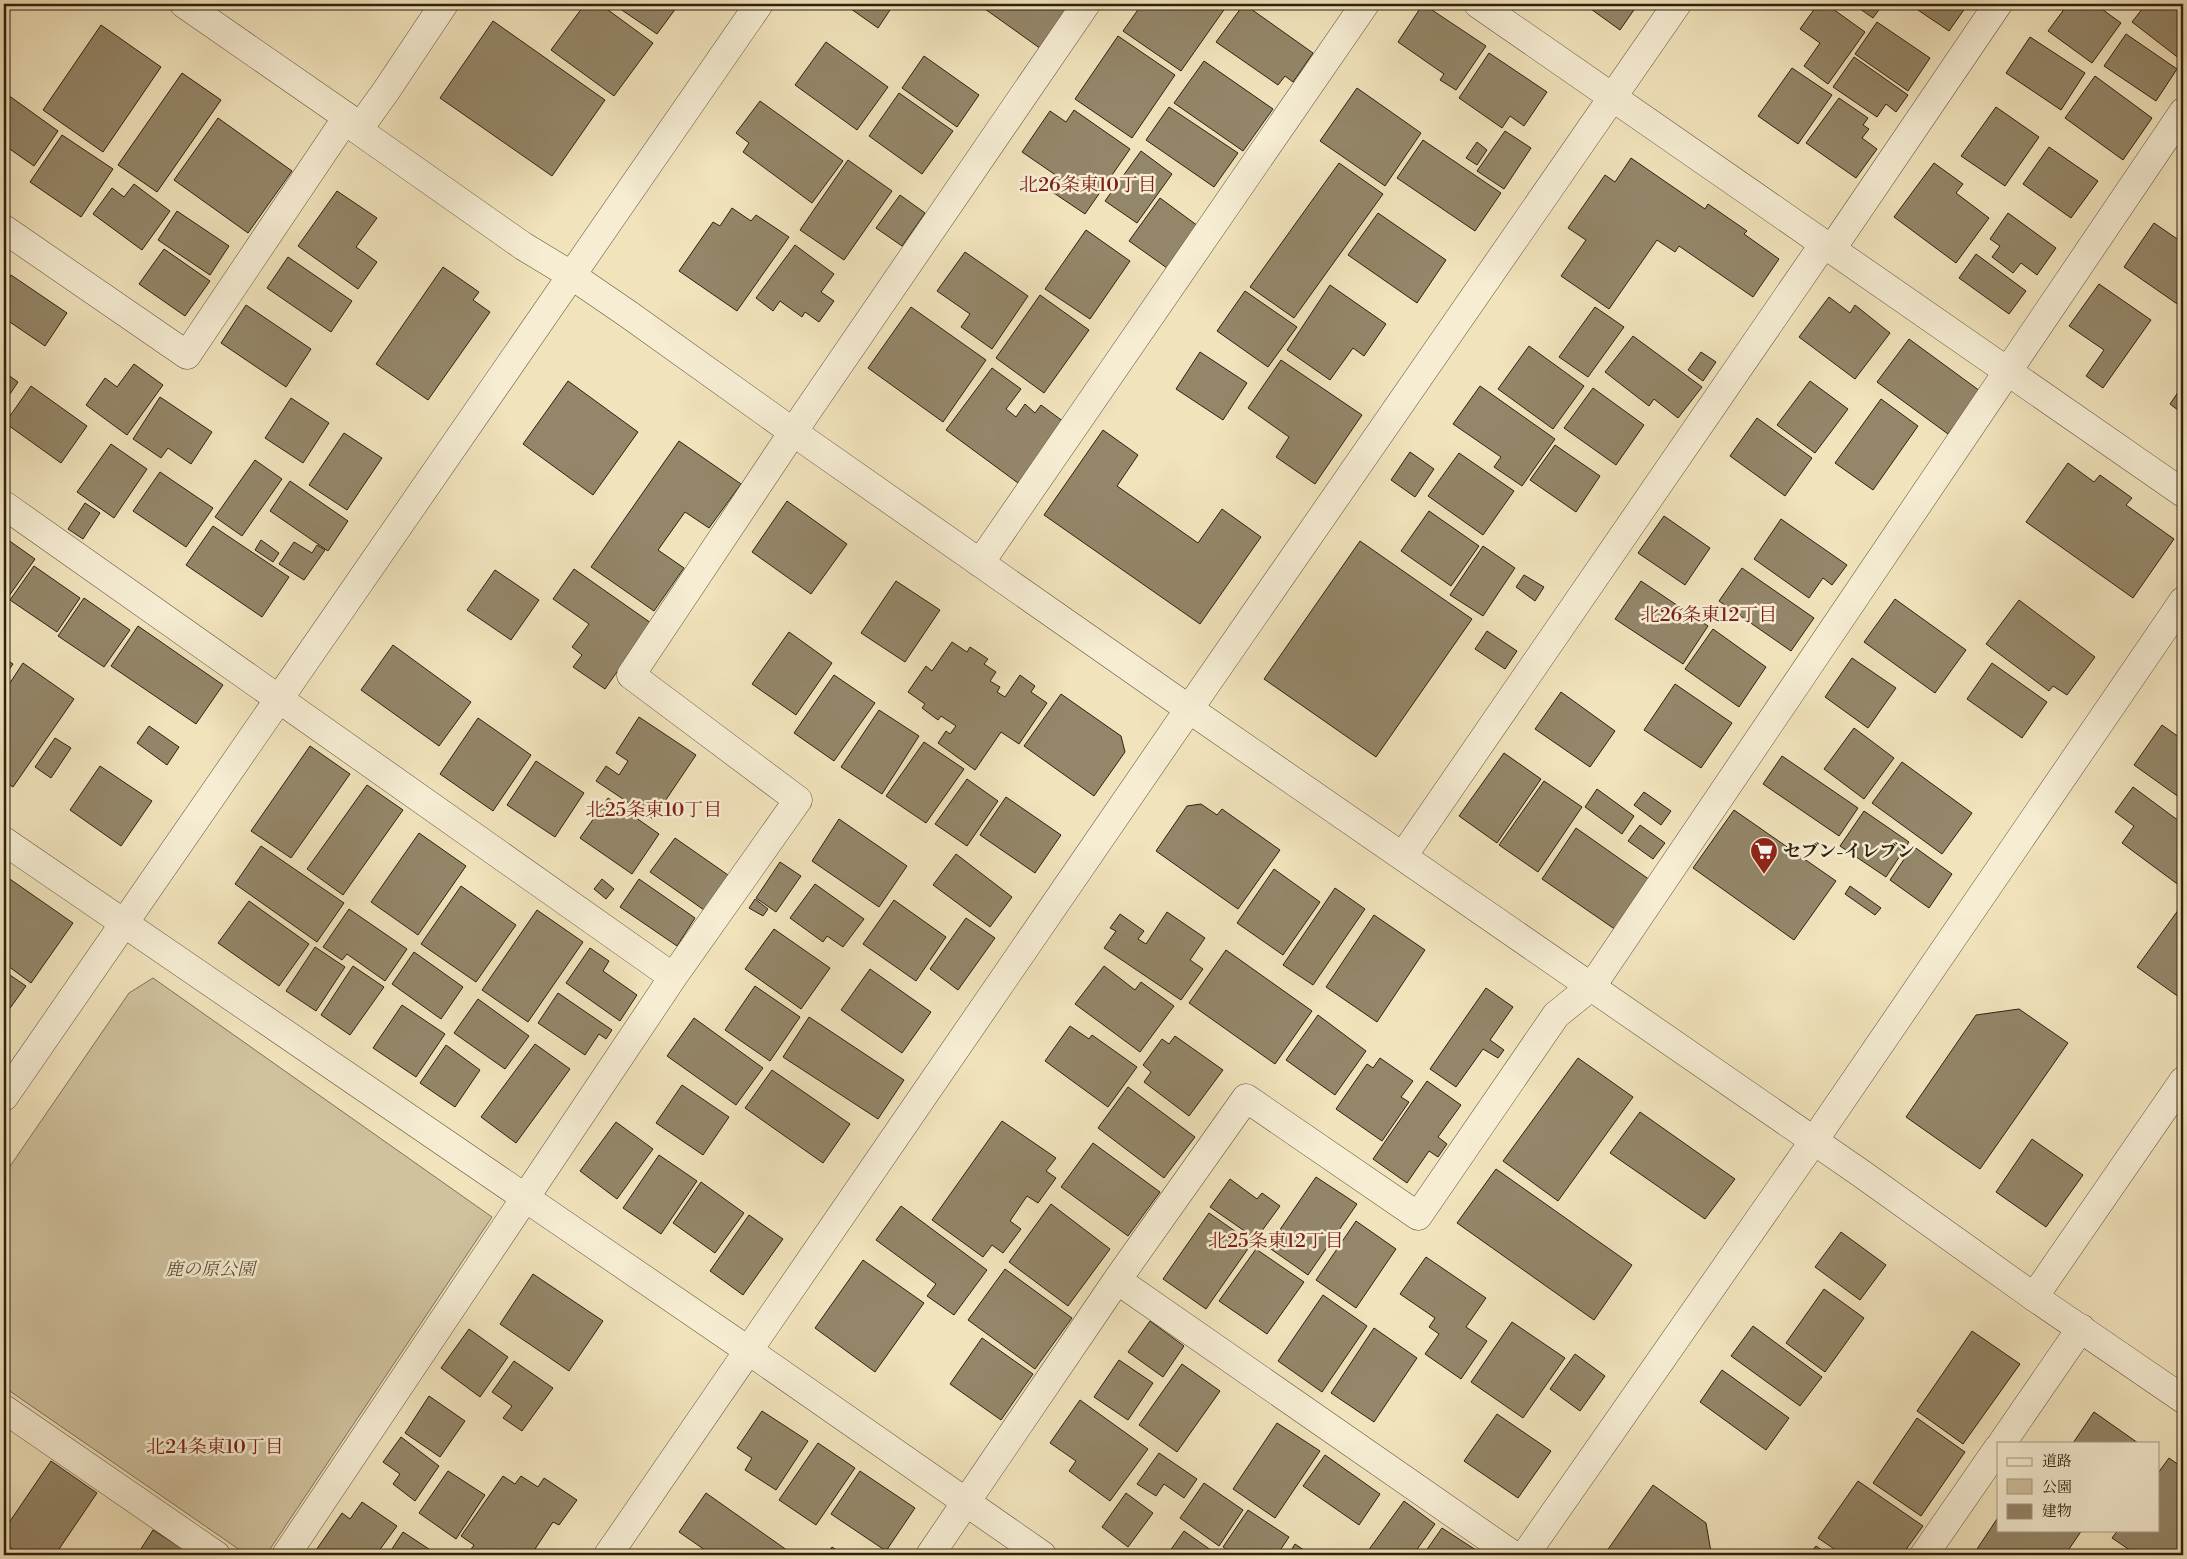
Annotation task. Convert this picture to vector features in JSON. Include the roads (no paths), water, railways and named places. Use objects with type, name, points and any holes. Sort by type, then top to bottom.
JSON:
[{"type":"street","points":[[184,4],[523,246],[571,275],[1189,709],[1592,986],[1813,1142],[1862,1174],[2034,1297],[2183,1399]]},
{"type":"street","points":[[4,230],[187,354],[352,124],[386,91],[444,4]]},
{"type":"street","points":[[4,1097],[759,4]]},
{"type":"street","points":[[286,1555],[673,977],[798,800],[630,675],[793,432],[1086,4]]},
{"type":"street","points":[[980,563],[1365,4]]},
{"type":"street","points":[[1478,4],[2183,493]]},
{"type":"street","points":[[608,1555],[1189,709],[1677,4]]},
{"type":"street","points":[[1403,856],[1998,4]]},
{"type":"street","points":[[930,1555],[1117,1280],[1246,1098],[1418,1216],[1556,1015],[1592,986],[2183,112]]},
{"type":"street","points":[[4,505],[673,977]]},
{"type":"street","points":[[1525,1555],[1813,1142],[2183,601]]},
{"type":"street","points":[[4,841],[749,1351],[1042,1555]]},
{"type":"street","points":[[2034,1297],[2183,1081]]},
{"type":"street","points":[[1117,1280],[1513,1555]]},
{"type":"street","points":[[2003,1442],[2081,1328]]},
{"type":"street","points":[[4,1409],[216,1555]]},
{"type":"street","points":[[1924,1555],[1997,1449]]},
{"type":"place","name":"セブン-イレブン","points":[[1764,875]]},
{"type":"district","name":"北26条東10丁目","points":[[1088,185]]},
{"type":"district","name":"北26条東12丁目","points":[[1709,615]]},
{"type":"district","name":"北25条東10丁目","points":[[654,810]]},
{"type":"district","name":"北25条東12丁目","points":[[1276,1241]]},
{"type":"district","name":"北24条東10丁目","points":[[215,1447]]},
{"type":"park label","name":"鹿の原公園","points":[[210,1269]]}]
